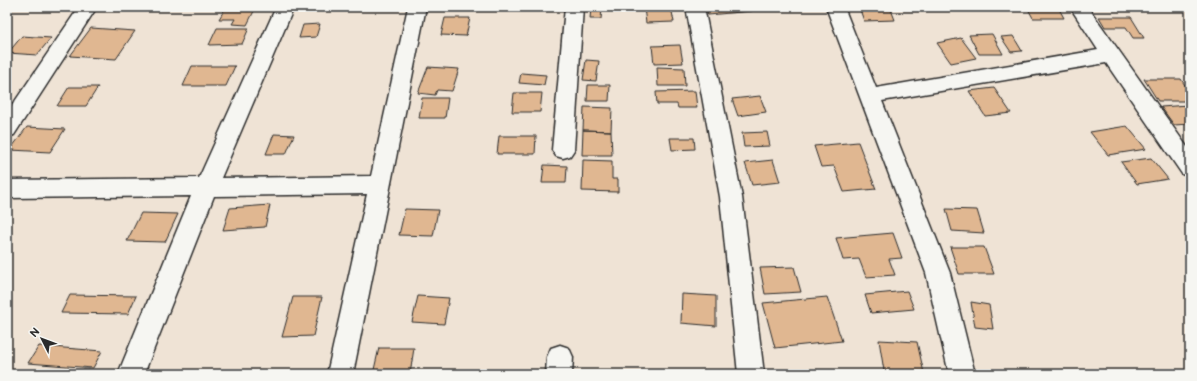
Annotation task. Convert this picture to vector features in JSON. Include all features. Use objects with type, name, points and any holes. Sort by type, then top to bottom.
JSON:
[{"type":"street","points":[[7,129],[88,7]]},
{"type":"street","points":[[131,374],[206,187],[285,7]]},
{"type":"street","points":[[340,374],[417,7]]},
{"type":"street","points":[[563,150],[574,7]]},
{"type":"street","points":[[695,7],[731,197],[751,374]]},
{"type":"street","points":[[835,7],[938,273],[962,374]]},
{"type":"street","points":[[1079,7],[1110,56],[1190,168]]},
{"type":"street","points":[[870,96],[1110,56]]},
{"type":"street","points":[[7,189],[379,185]]},
{"type":"building","points":[[226,7],[256,7],[247,25],[232,24],[235,19],[219,19]]},
{"type":"building","points":[[671,7],[674,22],[646,23],[644,8]]},
{"type":"building","points":[[706,7],[751,7],[752,11],[708,15]]},
{"type":"building","points":[[859,7],[890,7],[895,20],[864,21]]},
{"type":"building","points":[[1027,7],[1058,7],[1064,18],[1033,18]]},
{"type":"building","points":[[591,8],[602,8],[601,19],[590,19]]},
{"type":"building","points":[[1099,17],[1131,17],[1144,38],[1133,38],[1126,27],[1105,27]]},
{"type":"building","points":[[445,18],[470,18],[466,36],[441,35]]},
{"type":"building","points":[[320,24],[316,37],[299,38],[303,25]]},
{"type":"building","points":[[91,28],[135,31],[116,59],[70,56]]},
{"type":"building","points":[[217,28],[249,28],[242,44],[209,45]]},
{"type":"building","points":[[992,34],[1003,54],[979,54],[969,35]]},
{"type":"building","points":[[22,36],[51,38],[37,55],[8,53]]},
{"type":"building","points":[[1013,36],[1022,51],[1011,52],[1001,37]]},
{"type":"building","points":[[961,38],[976,58],[951,63],[937,43]]},
{"type":"building","points":[[680,45],[683,63],[654,64],[652,46]]},
{"type":"building","points":[[586,60],[599,61],[596,81],[583,80]]},
{"type":"building","points":[[192,66],[235,66],[226,86],[183,86]]},
{"type":"building","points":[[428,67],[459,69],[452,91],[437,90],[435,95],[418,93]]},
{"type":"building","points":[[657,67],[684,68],[685,86],[658,86]]},
{"type":"building","points":[[521,73],[546,75],[544,85],[519,83]]},
{"type":"building","points":[[1144,79],[1181,79],[1190,93],[1190,101],[1158,101]]},
{"type":"building","points":[[588,85],[610,85],[609,101],[587,101]]},
{"type":"building","points":[[69,87],[98,87],[86,106],[57,106]]},
{"type":"building","points":[[994,88],[1011,113],[985,116],[969,91]]},
{"type":"building","points":[[695,91],[697,108],[678,108],[677,104],[657,104],[656,92]]},
{"type":"building","points":[[514,93],[542,93],[540,112],[512,112]]},
{"type":"building","points":[[760,96],[766,112],[738,116],[732,99]]},
{"type":"building","points":[[422,98],[448,98],[445,118],[419,118]]},
{"type":"building","points":[[1188,105],[1190,107],[1190,124],[1174,125],[1161,107]]},
{"type":"building","points":[[584,107],[612,108],[611,131],[583,130]]},
{"type":"building","points":[[1127,126],[1146,149],[1108,155],[1090,132]]},
{"type":"building","points":[[27,127],[65,129],[50,152],[10,150]]},
{"type":"building","points":[[583,130],[611,131],[612,155],[582,155]]},
{"type":"building","points":[[767,132],[770,146],[744,147],[742,133]]},
{"type":"building","points":[[274,134],[294,135],[286,154],[266,154]]},
{"type":"building","points":[[499,136],[536,136],[535,154],[497,154]]},
{"type":"building","points":[[670,138],[694,138],[695,149],[672,150]]},
{"type":"building","points":[[858,142],[876,189],[844,192],[834,166],[821,167],[814,146]]},
{"type":"building","points":[[1151,158],[1168,179],[1137,184],[1121,162]]},
{"type":"building","points":[[583,160],[612,161],[612,179],[618,179],[618,192],[582,191]]},
{"type":"building","points":[[773,160],[780,182],[752,185],[745,163]]},
{"type":"building","points":[[544,165],[567,166],[566,183],[542,183]]},
{"type":"building","points":[[270,205],[265,227],[223,230],[230,208]]},
{"type":"building","points":[[405,209],[438,210],[433,236],[399,235]]},
{"type":"building","points":[[946,209],[977,210],[984,233],[952,231]]},
{"type":"building","points":[[141,213],[178,214],[165,242],[127,241]]},
{"type":"building","points":[[893,233],[902,258],[889,259],[895,275],[866,277],[859,259],[843,260],[836,238]]},
{"type":"building","points":[[950,247],[984,247],[994,274],[959,274]]},
{"type":"building","points":[[794,267],[801,292],[765,294],[760,268]]},
{"type":"building","points":[[907,291],[914,309],[871,313],[865,295]]},
{"type":"building","points":[[682,294],[716,296],[716,326],[681,323]]},
{"type":"building","points":[[70,295],[136,296],[128,314],[61,313]]},
{"type":"building","points":[[418,296],[449,298],[444,324],[412,322]]},
{"type":"building","points":[[293,297],[322,297],[313,336],[282,337]]},
{"type":"building","points":[[827,297],[842,341],[775,348],[763,303]]},
{"type":"building","points":[[971,302],[989,305],[993,329],[975,327]]},
{"type":"building","points":[[879,340],[917,342],[924,373],[884,371]]},
{"type":"building","points":[[39,346],[102,351],[93,368],[28,363]]},
{"type":"building","points":[[379,348],[414,348],[410,374],[373,374]]}]
